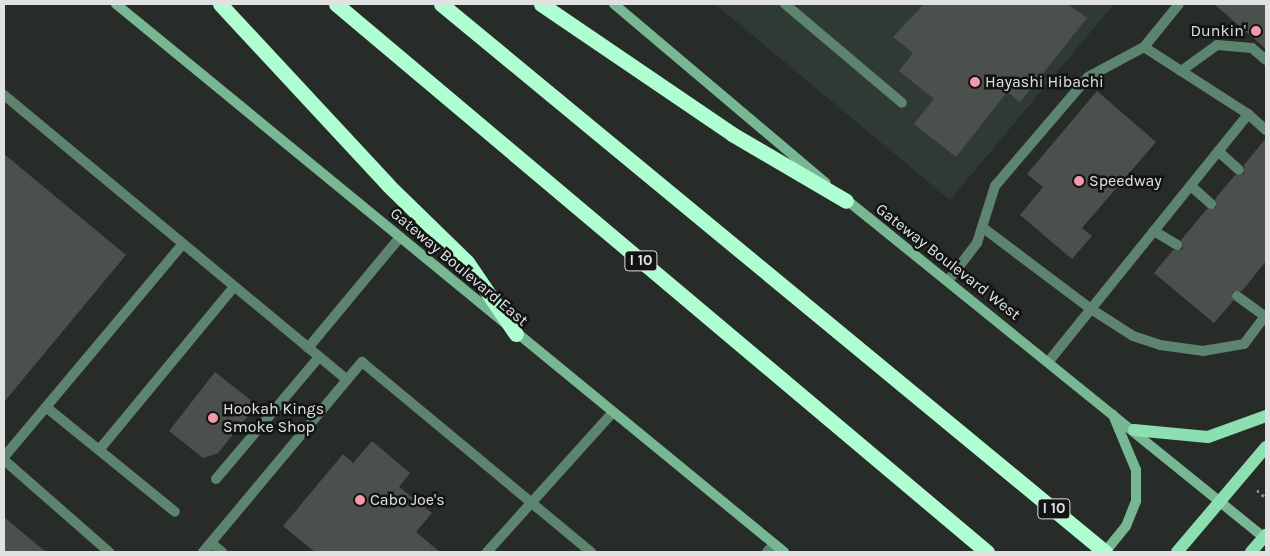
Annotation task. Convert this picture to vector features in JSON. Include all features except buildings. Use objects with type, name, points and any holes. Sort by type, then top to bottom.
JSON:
[{"type":"highway","points":[[220,4],[388,186],[467,262],[516,334]]},
{"type":"highway","name":"I 10","points":[[336,4],[987,552]]},
{"type":"highway","name":"I 10","points":[[441,4],[1105,552]]},
{"type":"highway","points":[[541,4],[732,134],[846,201]]},
{"type":"main road","name":"Gateway Boulevard East","points":[[116,4],[612,413],[770,548],[784,552]]},
{"type":"main road","name":"Gateway Boulevard West","points":[[614,4],[846,201],[1049,361],[1266,537]]},
{"type":"main road","points":[[1105,552],[1126,526],[1136,501],[1136,470],[1112,412]]},
{"type":"main road","points":[[1134,430],[1208,437],[1266,416]]},
{"type":"main road","points":[[1177,552],[1266,447]]},
{"type":"main road","points":[[1251,552],[1266,537]]},
{"type":"lane","points":[[785,4],[902,103]]},
{"type":"lane","points":[[948,282],[977,242],[995,186],[1088,77],[1144,47],[1179,4]]},
{"type":"lane","points":[[1181,71],[1217,45],[1252,48],[1266,60]]},
{"type":"lane","points":[[1144,47],[1248,114],[1266,130]]},
{"type":"lane","points":[[4,94],[347,380]]},
{"type":"lane","points":[[1049,361],[1248,114]]},
{"type":"lane","points":[[1218,151],[1239,170]]},
{"type":"lane","points":[[1191,186],[1211,204]]},
{"type":"lane","points":[[982,227],[1090,309],[1133,336],[1203,351],[1244,344],[1266,315],[1237,296]]},
{"type":"lane","points":[[1154,231],[1176,245]]},
{"type":"lane","points":[[308,348],[400,237]]},
{"type":"lane","points":[[109,552],[4,458],[183,244]]},
{"type":"lane","points":[[99,450],[234,286]]},
{"type":"lane","points":[[216,479],[319,357]]},
{"type":"lane","points":[[203,552],[362,362],[591,552]]},
{"type":"lane","points":[[46,407],[175,512]]},
{"type":"lane","points":[[487,552],[612,413]]},
{"type":"lane","points":[[211,543],[222,552]]},
{"type":"path","points":[[1258,490],[1266,498]]},
{"type":"shaded area","points":[[715,4],[1114,4],[950,200]]},
{"type":"place","name":"Dunkin'","points":[[1256,31]]},
{"type":"place","name":"Hayashi Hibachi","points":[[975,82]]},
{"type":"place","name":"Speedway","points":[[1079,181]]},
{"type":"place","name":"Hookah Kings Smoke Shop","points":[[213,418]]},
{"type":"place","name":"Cabo Joe's","points":[[360,500]]}]
